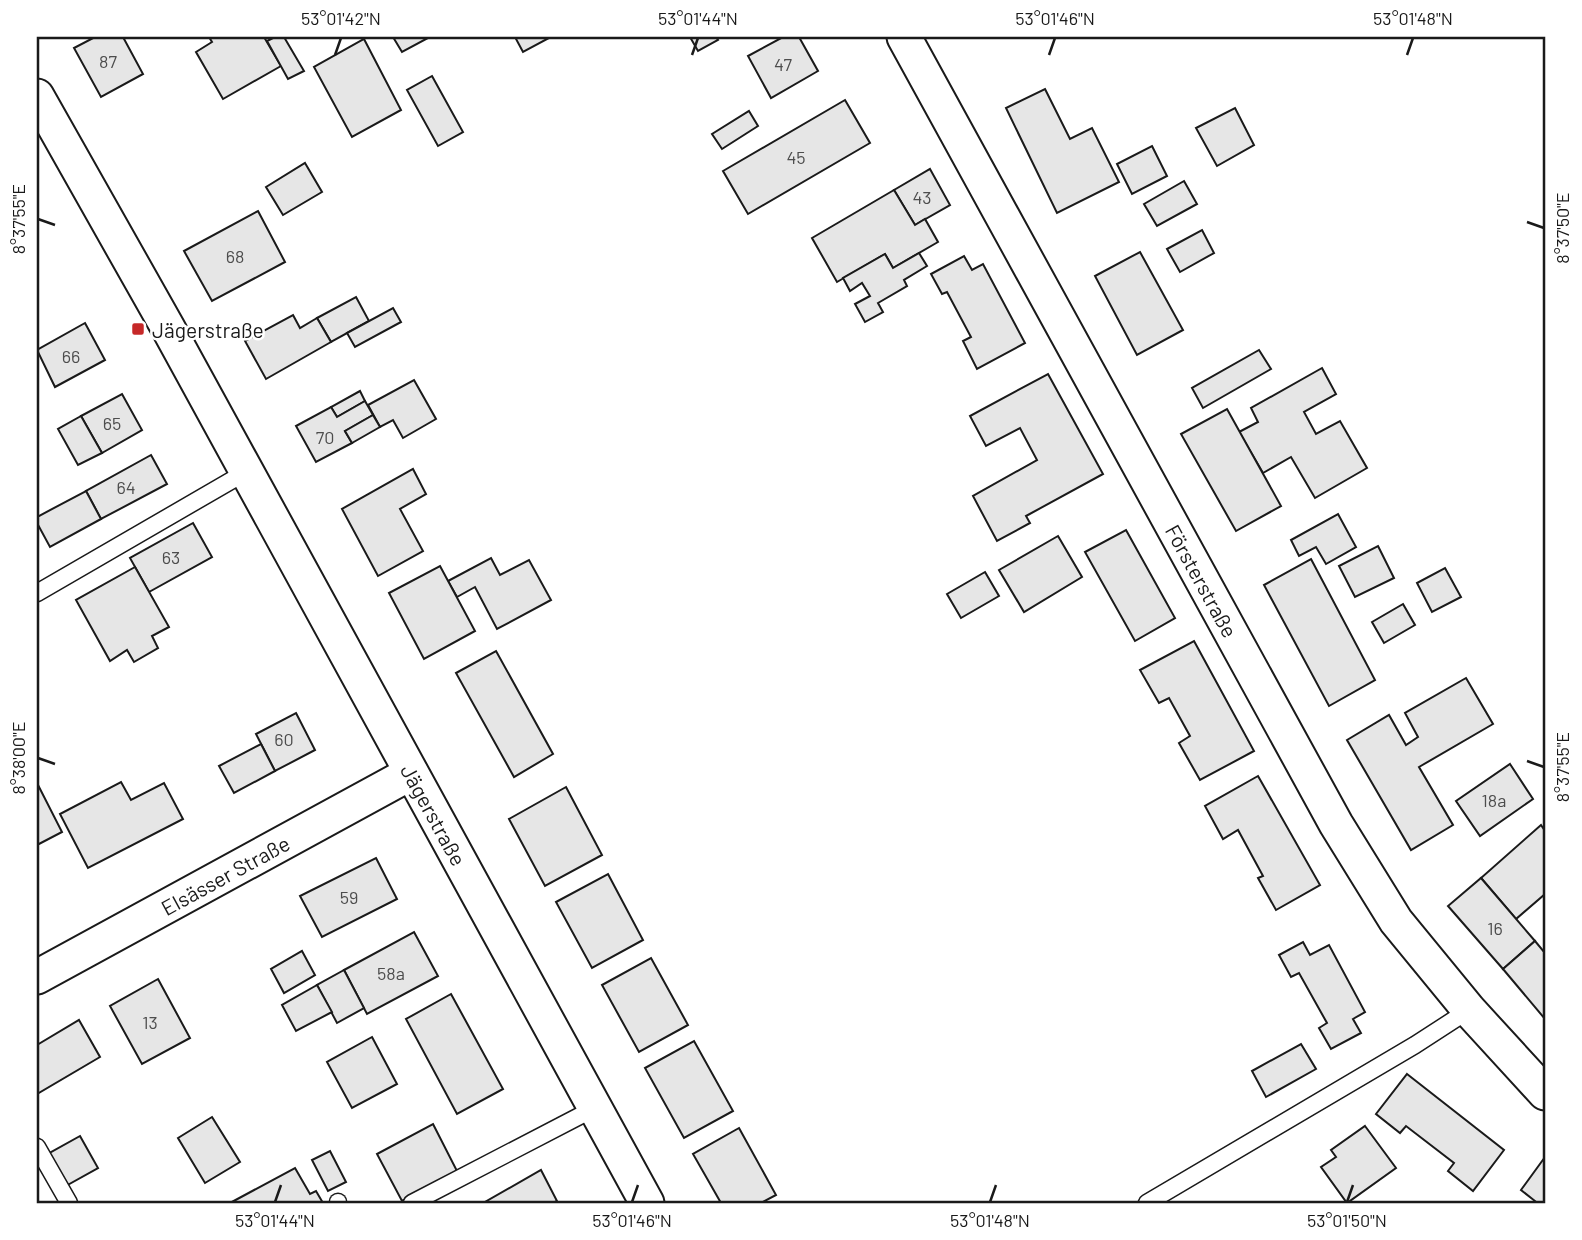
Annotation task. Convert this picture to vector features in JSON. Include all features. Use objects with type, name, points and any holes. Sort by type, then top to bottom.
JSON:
[{"type":"street","name":"Försterstraße","points":[[904,37],[1336,824],[1396,921],[1469,1010],[1545,1093]]},
{"type":"street","name":"Jägerstraße","points":[[37,96],[647,1203]]},
{"type":"street","name":"Elsässer Straße","points":[[37,977],[411,773]]},
{"type":"lane","points":[[37,593],[246,472]]},
{"type":"lane","points":[[1147,1203],[1415,1045],[1469,1010]]},
{"type":"lane","points":[[412,1203],[595,1108]]},
{"type":"lane","points":[[37,1147],[69,1203]]},
{"type":"building","points":[[95,37],[123,37],[143,74],[101,97],[74,48]]},
{"type":"building","points":[[209,37],[264,37],[281,66],[223,99],[196,52],[212,42]]},
{"type":"building","points":[[284,37],[304,71],[288,79],[267,41]]},
{"type":"building","points":[[393,37],[427,37],[428,38],[402,52]]},
{"type":"building","points":[[515,37],[548,37],[549,38],[523,52]]},
{"type":"building","points":[[690,37],[716,37],[718,40],[698,51]]},
{"type":"building","points":[[783,37],[799,37],[818,71],[771,98],[748,56]]},
{"type":"building","points":[[364,39],[401,110],[352,137],[314,67]]},
{"type":"building","points":[[432,76],[463,132],[438,146],[407,90]]},
{"type":"building","points":[[1045,89],[1070,139],[1092,128],[1119,182],[1057,213],[1006,108]]},
{"type":"building","points":[[845,100],[870,143],[748,214],[723,171]]},
{"type":"building","points":[[1235,108],[1254,145],[1217,166],[1196,128]]},
{"type":"building","points":[[749,111],[758,126],[722,149],[712,134]]},
{"type":"building","points":[[1152,146],[1167,176],[1132,194],[1117,164]]},
{"type":"building","points":[[305,163],[322,192],[283,215],[266,187]]},
{"type":"building","points":[[930,169],[950,205],[915,225],[894,190]]},
{"type":"building","points":[[1184,181],[1197,204],[1157,226],[1144,204]]},
{"type":"building","points":[[894,190],[915,225],[925,219],[938,242],[893,268],[885,254],[837,282],[812,238]]},
{"type":"building","points":[[258,211],[285,262],[212,301],[184,251]]},
{"type":"building","points":[[1202,230],[1214,253],[1180,272],[1167,249]]},
{"type":"building","points":[[1140,252],[1183,330],[1137,355],[1095,276]]},
{"type":"building","points":[[919,253],[927,266],[904,280],[907,286],[878,303],[883,312],[865,322],[855,304],[870,296],[862,283],[850,291],[843,278],[885,254],[893,268]]},
{"type":"building","points":[[964,256],[972,270],[983,264],[1025,343],[977,369],[963,341],[971,337],[947,292],[942,294],[931,274]]},
{"type":"building","points":[[356,297],[369,321],[331,342],[317,318]]},
{"type":"building","points":[[393,308],[401,322],[355,347],[347,333]]},
{"type":"building","points":[[293,315],[300,328],[317,318],[331,342],[266,379],[245,341]]},
{"type":"building","points":[[85,323],[105,360],[55,387],[37,350]]},
{"type":"building","points":[[1259,350],[1271,369],[1203,408],[1192,388]]},
{"type":"building","points":[[1322,368],[1336,394],[1304,412],[1316,434],[1340,421],[1367,468],[1315,498],[1291,457],[1263,473],[1239,432],[1258,422],[1251,408]]},
{"type":"building","points":[[1048,374],[1103,474],[1026,516],[1030,523],[997,541],[973,496],[1037,460],[1020,428],[986,446],[970,416]]},
{"type":"building","points":[[414,380],[436,419],[403,438],[393,420],[380,427],[368,405]]},
{"type":"building","points":[[360,391],[365,401],[337,417],[331,407]]},
{"type":"building","points":[[122,394],[142,430],[102,453],[81,416]]},
{"type":"building","points":[[365,401],[373,415],[345,431],[352,443],[316,462],[296,426],[331,407],[337,417]]},
{"type":"building","points":[[1227,409],[1281,506],[1236,531],[1181,434]]},
{"type":"building","points":[[373,415],[380,427],[352,443],[345,431]]},
{"type":"building","points":[[81,416],[102,453],[78,465],[58,429]]},
{"type":"building","points":[[151,455],[167,484],[101,519],[86,491]]},
{"type":"building","points":[[413,469],[426,494],[400,509],[423,551],[378,576],[342,509]]},
{"type":"building","points":[[86,491],[101,519],[50,547],[37,523],[37,517]]},
{"type":"building","points":[[1338,514],[1356,547],[1326,564],[1316,547],[1299,556],[1291,540]]},
{"type":"building","points":[[193,523],[212,557],[149,592],[130,558]]},
{"type":"building","points":[[1126,530],[1175,618],[1135,641],[1085,552]]},
{"type":"building","points":[[1058,536],[1082,577],[1024,612],[999,570]]},
{"type":"building","points":[[1378,546],[1394,578],[1355,597],[1339,566]]},
{"type":"building","points":[[491,558],[500,575],[529,560],[551,600],[497,629],[475,587],[457,597],[448,581]]},
{"type":"building","points":[[1311,559],[1375,680],[1329,706],[1264,585]]},
{"type":"building","points":[[440,566],[475,631],[424,659],[389,593]]},
{"type":"building","points":[[135,567],[169,627],[152,636],[158,648],[134,662],[127,650],[110,661],[76,600]]},
{"type":"building","points":[[1445,568],[1461,597],[1432,612],[1417,583]]},
{"type":"building","points":[[985,572],[999,596],[961,618],[947,594]]},
{"type":"building","points":[[1403,604],[1415,625],[1384,643],[1372,622]]},
{"type":"building","points":[[1194,641],[1254,751],[1200,780],[1179,743],[1190,736],[1169,698],[1159,703],[1140,670]]},
{"type":"building","points":[[496,651],[553,754],[514,777],[456,673]]},
{"type":"building","points":[[1466,678],[1493,724],[1419,767],[1453,825],[1411,850],[1347,740],[1389,715],[1406,745],[1418,737],[1405,713]]},
{"type":"building","points":[[296,713],[315,750],[275,771],[256,734]]},
{"type":"building","points":[[261,744],[275,771],[234,793],[219,766]]},
{"type":"building","points":[[1510,764],[1533,799],[1480,836],[1456,801]]},
{"type":"building","points":[[1258,776],[1320,885],[1276,910],[1258,878],[1263,876],[1238,830],[1223,839],[1205,806]]},
{"type":"building","points":[[121,782],[131,800],[164,783],[183,819],[88,868],[60,814]]},
{"type":"building","points":[[37,783],[62,832],[37,845]]},
{"type":"building","points":[[566,787],[602,855],[545,886],[509,819]]},
{"type":"building","points":[[1541,825],[1545,831],[1545,894],[1516,919],[1481,878]]},
{"type":"building","points":[[376,858],[397,899],[322,937],[300,896]]},
{"type":"building","points":[[608,874],[643,940],[592,968],[556,902]]},
{"type":"building","points":[[1481,878],[1535,941],[1503,969],[1448,906]]},
{"type":"building","points":[[414,932],[438,976],[367,1014],[344,970]]},
{"type":"building","points":[[1535,941],[1545,953],[1545,1019],[1503,969]]},
{"type":"building","points":[[1303,942],[1310,955],[1329,945],[1365,1012],[1353,1019],[1361,1033],[1331,1049],[1319,1028],[1327,1023],[1299,973],[1291,977],[1279,955]]},
{"type":"building","points":[[302,951],[315,975],[284,993],[271,969]]},
{"type":"building","points":[[651,958],[688,1025],[639,1052],[602,985]]},
{"type":"building","points":[[344,970],[364,1008],[337,1023],[317,985]]},
{"type":"building","points":[[158,979],[190,1038],[142,1064],[110,1006]]},
{"type":"building","points":[[317,985],[332,1012],[296,1031],[282,1005]]},
{"type":"building","points":[[451,994],[503,1089],[457,1114],[406,1019]]},
{"type":"building","points":[[79,1020],[100,1057],[37,1094],[37,1045]]},
{"type":"building","points":[[372,1037],[397,1084],[352,1108],[327,1062]]},
{"type":"building","points":[[694,1041],[733,1111],[684,1138],[645,1068]]},
{"type":"building","points":[[1301,1044],[1316,1069],[1266,1097],[1252,1071]]},
{"type":"building","points":[[1407,1074],[1504,1150],[1473,1191],[1448,1171],[1454,1163],[1406,1126],[1400,1133],[1376,1114]]},
{"type":"building","points":[[212,1117],[240,1162],[205,1183],[178,1138]]},
{"type":"building","points":[[433,1124],[457,1171],[402,1201],[377,1154]]},
{"type":"building","points":[[1365,1126],[1396,1168],[1347,1203],[1321,1167],[1336,1157],[1331,1150]]},
{"type":"building","points":[[739,1128],[776,1195],[761,1203],[721,1203],[693,1154]]},
{"type":"building","points":[[80,1136],[98,1168],[64,1187],[46,1155]]},
{"type":"building","points":[[330,1151],[346,1182],[328,1191],[312,1160]]},
{"type":"building","points":[[1545,1157],[1545,1203],[1533,1203],[1535,1201],[1521,1190]]},
{"type":"building","points":[[295,1168],[310,1194],[316,1191],[323,1203],[230,1203]]},
{"type":"building","points":[[541,1170],[557,1201],[485,1202]]},
{"type":"place","name":"Jägerstraße","points":[[138,329]]}]
